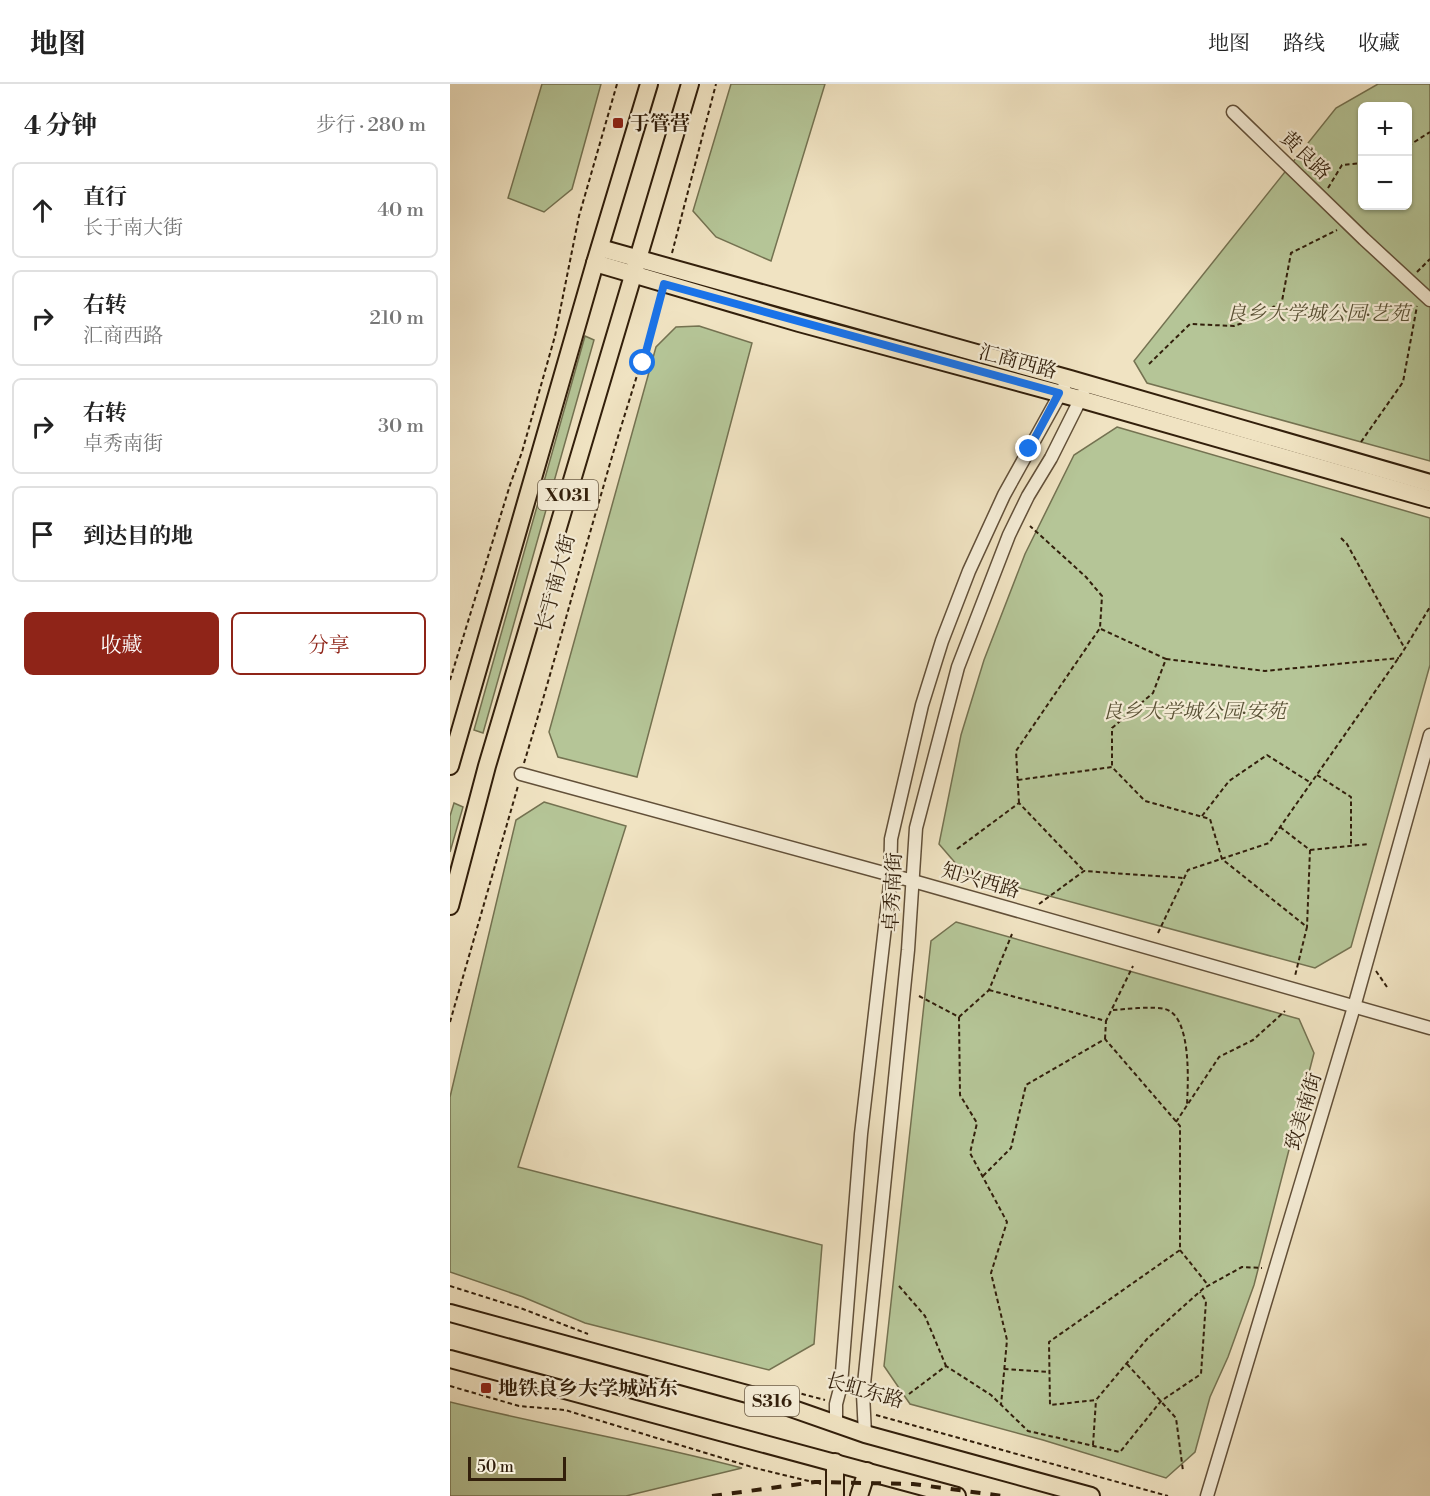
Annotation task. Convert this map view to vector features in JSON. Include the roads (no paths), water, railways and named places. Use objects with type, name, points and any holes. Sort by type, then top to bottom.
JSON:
[{"type":"main road","name":"X031","points":[[450,766],[649,84]]},
{"type":"main road","name":"长于南大街","points":[[450,906],[491,754],[690,84]]},
{"type":"main road","name":"汇商西路","points":[[597,256],[666,276],[1070,380],[1085,392],[1430,499]]},
{"type":"main road","name":"汇商西路","points":[[666,276],[1059,393],[1085,392],[1430,483]]},
{"type":"main road","name":"长虹东路","points":[[450,1313],[771,1401],[865,1434],[1091,1496]]},
{"type":"main road","name":"S316","points":[[450,1359],[957,1496]]},
{"type":"main road","points":[[835,1462],[835,1492]]},
{"type":"main road","points":[[859,1496],[867,1471]]},
{"type":"street","name":"黄良路","points":[[1233,112],[1430,300]]},
{"type":"street","name":"卓秀南街","points":[[836,1424],[861,1134],[890,875],[891,839],[922,705],[942,641],[969,572],[1004,495],[1059,393],[1070,380]]},
{"type":"street","name":"卓秀南街","points":[[865,1434],[862,1411],[908,950],[916,828],[958,667],[1009,535],[1085,392]]},
{"type":"street","name":"致美南街","points":[[1207,1496],[1354,1007],[1430,735]]},
{"type":"street","name":"知兴西路","points":[[521,774],[913,881],[1430,1028]]},
{"type":"railway","points":[[712,1496],[815,1482],[913,1484],[1003,1496]]},
{"type":"place","name":"于管营","points":[[618,123]]},
{"type":"place","name":"地铁良乡大学城站东","points":[[486,1388]]},
{"type":"park label","name":"良乡大学城公园·艺苑","points":[[1318,313]]},
{"type":"park label","name":"良乡大学城公园·安苑","points":[[1194,711]]}]
